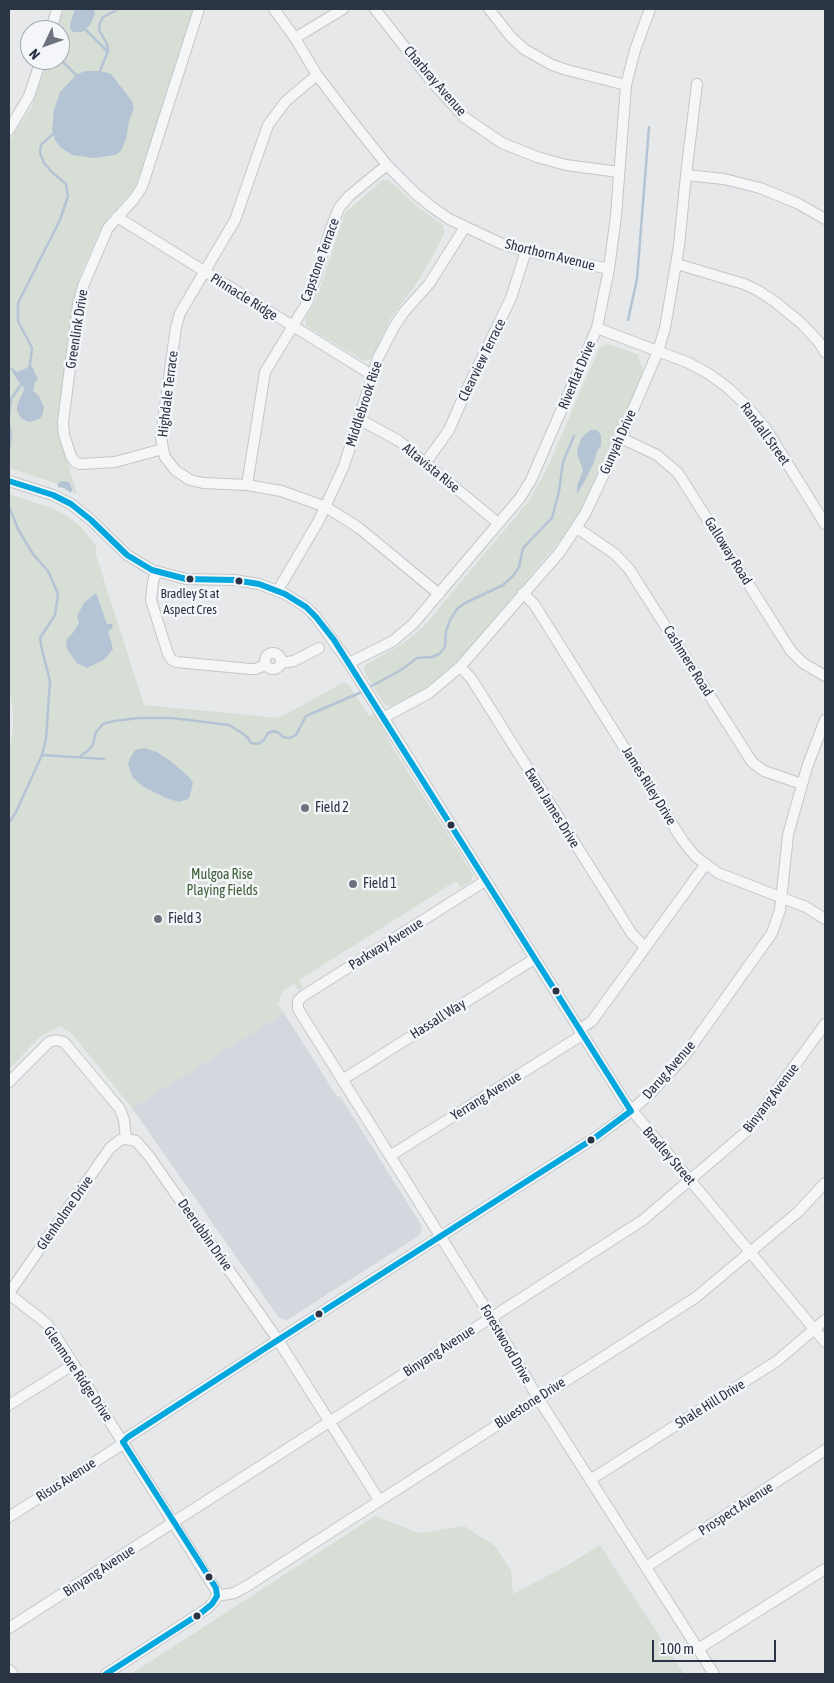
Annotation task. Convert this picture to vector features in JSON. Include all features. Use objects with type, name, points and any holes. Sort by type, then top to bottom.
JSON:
[{"type":"street","name":"Greenlink Drive","points":[[163,449],[115,462],[80,464],[75,462],[71,456],[64,431],[63,418],[81,293],[104,234],[134,199],[145,180],[199,9]]},
{"type":"street","points":[[274,9],[295,38],[317,75],[387,165],[432,207],[465,227]]},
{"type":"street","points":[[295,38],[343,9]]},
{"type":"street","name":"Charbray Avenue","points":[[375,9],[432,82],[464,117],[502,143],[537,157],[566,165],[619,172]]},
{"type":"street","points":[[489,9],[511,36],[538,57],[560,68],[626,85]]},
{"type":"street","name":"Riverflat Drive","points":[[349,663],[382,647],[402,634],[439,594],[520,498],[531,480],[597,328],[609,269],[616,216],[626,85],[648,9]]},
{"type":"street","points":[[9,130],[14,112],[29,96],[38,70]]},
{"type":"street","name":"Highdale Terrace","points":[[317,75],[286,101],[264,131],[235,220],[180,313],[177,322],[161,436],[163,449],[171,466],[184,478],[203,483],[248,485],[281,491],[326,507],[359,528],[439,594]]},
{"type":"street","name":"Gunyah Drive","points":[[383,718],[429,693],[460,667],[560,552],[585,514],[621,438],[658,352],[665,328],[677,264],[697,84]]},
{"type":"street","name":"Capstone Terrace","points":[[248,485],[265,372],[308,301],[339,208],[348,196],[387,165]]},
{"type":"street","points":[[686,175],[724,179],[760,188],[797,203],[825,219]]},
{"type":"street","name":"Pinnacle Ridge","points":[[117,217],[372,375]]},
{"type":"street","name":"Shorthorn Avenue","points":[[465,227],[502,244],[609,269]]},
{"type":"street","name":"Middlebrook Rise","points":[[278,590],[326,507],[344,466],[378,358],[398,320],[429,284],[465,227]]},
{"type":"street","name":"Clearview Terrace","points":[[426,462],[449,430],[473,375],[503,315],[526,251]]},
{"type":"street","points":[[677,264],[744,284],[774,300],[802,323],[825,352]]},
{"type":"street","points":[[597,328],[658,352]]},
{"type":"street","name":"Randall Street","points":[[658,352],[701,369],[720,381],[742,400],[766,429],[825,524]]},
{"type":"street","name":"Altavista Rise","points":[[359,420],[398,441],[426,462],[498,523]]},
{"type":"street","name":"Galloway Road","points":[[621,438],[657,455],[678,473],[791,651],[803,663],[825,676]]},
{"type":"street","name":"Bradley Street","points":[[9,481],[53,496],[75,507],[127,555],[156,572],[186,579],[249,581],[278,590],[306,607],[316,617],[349,663],[631,1111],[825,1342]]},
{"type":"street","name":"Cashmere Road","points":[[577,528],[615,554],[629,569],[752,762],[764,771],[802,784]]},
{"type":"street","points":[[156,572],[152,582],[151,600],[168,654],[172,660],[250,669],[266,665],[274,669],[279,667],[281,663],[294,661],[319,648]]},
{"type":"street","name":"James Riley Drive","points":[[524,593],[535,606],[683,841],[695,856],[705,865],[723,876],[806,907],[825,920]]},
{"type":"street","name":"Ewan James Drive","points":[[460,667],[471,678],[632,934],[646,947]]},
{"type":"street","name":"Darug Avenue","points":[[123,1442],[278,1340],[596,1137],[631,1111],[653,1091],[683,1058],[763,948],[775,926],[782,898],[788,835],[811,755],[825,720]]},
{"type":"street","name":"Yerrang Avenue","points":[[390,1156],[581,1032],[592,1021],[705,865]]},
{"type":"street","name":"Parkway Avenue","points":[[300,1012],[297,1004],[303,996],[485,881]]},
{"type":"street","name":"Hassall Way","points":[[342,1080],[534,958]]},
{"type":"street","name":"Forestwood Drive","points":[[300,1012],[490,1317],[538,1398],[714,1674]]},
{"type":"street","name":"Binyang Avenue","points":[[9,1628],[637,1224],[691,1181],[747,1130],[825,1024]]},
{"type":"street","points":[[9,1082],[49,1042],[56,1040],[64,1042],[120,1109],[124,1120],[126,1139]]},
{"type":"street","name":"Glenholme Drive","points":[[9,1294],[110,1148],[117,1142],[126,1139]]},
{"type":"street","name":"Deerubbin Drive","points":[[126,1139],[139,1144],[149,1156],[278,1340],[379,1500]]},
{"type":"street","name":"Bluestone Drive","points":[[217,1596],[240,1590],[695,1298],[803,1207],[825,1184]]},
{"type":"street","name":"Glenmore Ridge Drive","points":[[9,1294],[46,1323],[57,1338],[216,1588],[217,1596]]},
{"type":"street","name":"Shale Hill Drive","points":[[590,1480],[770,1366],[825,1320]]},
{"type":"street","points":[[9,1405],[74,1364]]},
{"type":"street","name":"Risus Avenue","points":[[9,1517],[123,1442]]},
{"type":"street","name":"Prospect Avenue","points":[[646,1567],[825,1450]]},
{"type":"street","points":[[698,1649],[825,1569]]},
{"type":"street","points":[[106,1674],[201,1613],[212,1604],[217,1596]]},
{"type":"street","points":[[9,1670],[13,1674]]},
{"type":"shaded area","points":[[284,1013],[337,1097],[340,1096],[422,1226],[420,1235],[287,1320],[279,1318],[132,1108]]},
{"type":"green space","points":[[64,9],[194,9],[138,181],[134,189],[107,220],[99,233],[82,271],[75,294],[58,426],[77,494],[52,482],[9,468],[9,141],[31,108],[44,70],[70,70],[70,20],[60,20]]},
{"type":"green space","points":[[383,180],[389,180],[416,206],[442,224],[445,232],[414,287],[391,318],[371,359],[364,361],[306,326],[305,319],[315,303],[345,213]]},
{"type":"green space","points":[[607,344],[637,354],[644,372],[580,512],[569,530],[456,664],[419,693],[392,707],[384,704],[364,671],[365,665],[404,643],[424,626],[528,502],[547,469],[599,348]]},
{"type":"green space","name":"Mulgoa Rise Playing Fields","points":[[9,494],[51,508],[67,516],[80,526],[97,547],[95,552],[144,705],[279,718],[344,682],[349,685],[369,716],[374,714],[387,735],[389,742],[473,874],[471,881],[461,888],[456,881],[304,977],[299,981],[303,987],[299,990],[294,984],[283,991],[279,998],[280,1002],[277,1002],[284,1013],[132,1108],[73,1035],[61,1026],[41,1036],[9,1069],[9,753],[13,713],[9,687]]},
{"type":"green space","points":[[375,1516],[419,1533],[464,1526],[495,1546],[511,1570],[513,1594],[568,1565],[600,1545],[684,1674],[131,1674]]},
{"type":"water","points":[[75,9],[94,9],[95,14],[90,25],[82,32],[73,32],[70,29]]},
{"type":"water","points":[[85,71],[100,71],[111,74],[132,101],[134,108],[129,121],[126,139],[121,151],[115,155],[94,158],[72,155],[60,147],[55,140],[52,130],[54,110],[60,92],[76,75]]},
{"type":"water","points":[[9,366],[17,372],[32,366],[38,380],[35,382],[33,391],[39,396],[44,408],[39,419],[29,422],[21,418],[17,411],[17,405],[24,390]]},
{"type":"water","points":[[591,430],[597,430],[601,435],[601,446],[577,494],[577,486],[583,470],[577,454],[578,448],[581,439]]},
{"type":"water","points":[[61,481],[69,482],[72,489],[71,493],[64,488],[58,487],[58,483]]},
{"type":"water","points":[[96,593],[107,624],[112,624],[113,628],[108,631],[113,649],[105,659],[87,668],[77,663],[67,649],[66,640],[79,623],[77,616],[84,603]]},
{"type":"water","points":[[145,748],[157,752],[189,777],[193,783],[188,799],[179,802],[166,798],[144,787],[133,778],[128,765],[130,758],[135,750]]},
{"type":"waterway","points":[[100,71],[108,51],[107,44],[99,30],[100,23],[103,17],[115,11]]},
{"type":"waterway","points":[[85,29],[107,51]]},
{"type":"waterway","points":[[70,69],[76,75]]},
{"type":"waterway","points":[[628,320],[637,279],[649,127]]},
{"type":"waterway","points":[[29,371],[32,348],[18,321],[18,303],[60,220],[68,196],[66,184],[44,163],[40,153],[41,145],[53,134]]},
{"type":"waterway","points":[[9,416],[11,399],[23,382]]},
{"type":"waterway","points":[[9,424],[11,434],[9,451]]},
{"type":"waterway","points":[[368,688],[401,670],[417,658],[432,657],[439,654],[445,647],[446,631],[457,609],[465,603],[503,585],[513,576],[519,567],[523,548],[552,518],[559,491],[563,462],[574,436]]},
{"type":"waterway","points":[[9,507],[19,531],[33,554],[48,571],[58,594],[55,615],[40,638],[50,681],[46,739],[42,755],[9,823]]},
{"type":"waterway","points":[[79,757],[89,750],[93,744],[96,732],[103,724],[139,718],[172,718],[229,725],[242,733],[251,743],[258,744],[264,740],[268,733],[274,731],[283,737],[290,738],[296,735],[306,716],[364,691]]},
{"type":"waterway","points":[[42,755],[104,759]]},
{"type":"transit line","points":[[9,481],[53,495],[71,504],[91,520],[127,555],[152,570],[186,579],[234,580],[259,584],[285,594],[306,607],[316,617],[334,640],[631,1111]]},
{"type":"transit line","points":[[123,1442],[278,1340],[596,1137],[631,1111]]},
{"type":"transit line","points":[[106,1674],[201,1613],[212,1604],[217,1596],[216,1588],[123,1442]]},
{"type":"place","name":"Bradley St at Aspect Cres","points":[[190,579]]},
{"type":"place","name":"Field 2","points":[[305,808]]},
{"type":"place","name":"Field 1","points":[[353,884]]},
{"type":"place","name":"Field 3","points":[[158,919]]}]
